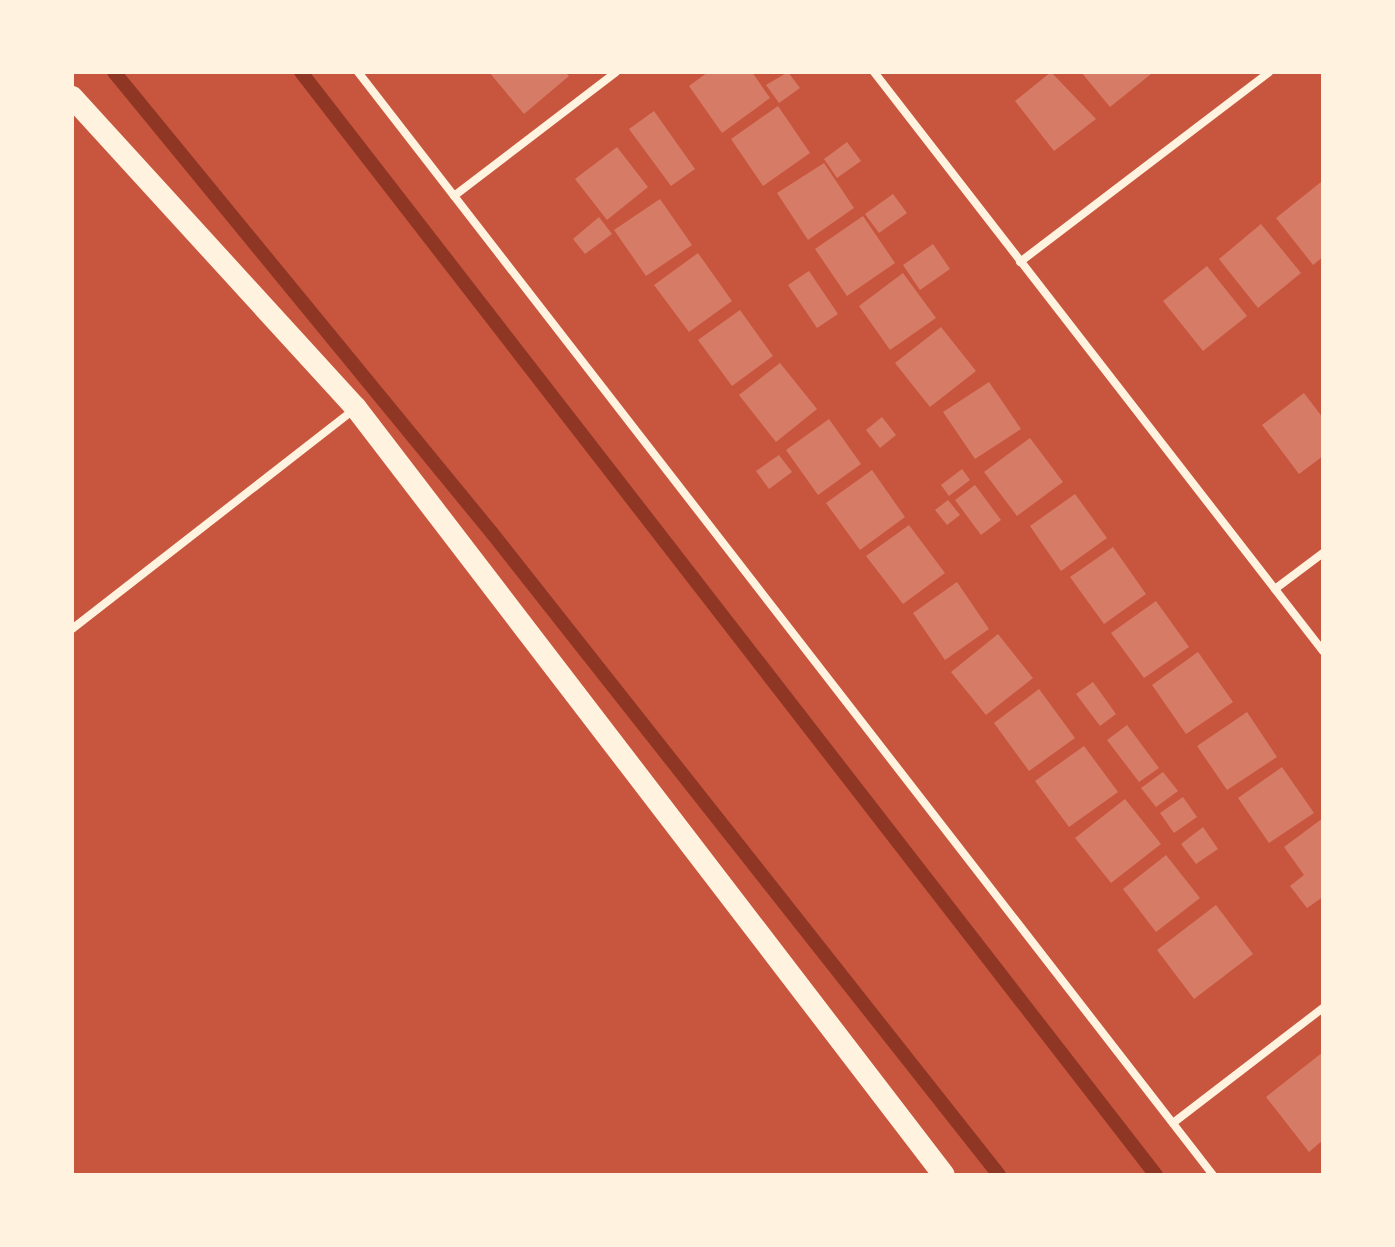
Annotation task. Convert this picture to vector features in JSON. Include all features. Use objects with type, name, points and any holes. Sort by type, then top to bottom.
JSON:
[{"type":"highway","points":[[72,97],[356,408],[944,1175]]},
{"type":"street","points":[[358,72],[1213,1175]]},
{"type":"street","points":[[454,196],[616,72]]},
{"type":"street","points":[[874,72],[1323,651]]},
{"type":"street","points":[[1020,262],[1269,72]]},
{"type":"street","points":[[72,629],[356,408]]},
{"type":"street","points":[[1275,589],[1323,553]]},
{"type":"street","points":[[1173,1123],[1323,1008]]},
{"type":"building","points":[[489,72],[565,72],[569,76],[524,114]]},
{"type":"building","points":[[708,72],[752,72],[770,98],[722,133],[689,86]]},
{"type":"building","points":[[788,72],[800,88],[779,103],[766,85]]},
{"type":"building","points":[[1051,72],[1096,119],[1054,151],[1015,101]]},
{"type":"building","points":[[1081,72],[1150,72],[1151,74],[1110,107]]},
{"type":"building","points":[[778,106],[810,153],[763,186],[731,139]]},
{"type":"building","points":[[654,111],[695,169],[671,186],[629,129]]},
{"type":"building","points":[[847,142],[861,161],[837,178],[824,159]]},
{"type":"building","points":[[617,147],[648,187],[607,220],[575,179]]},
{"type":"building","points":[[824,163],[854,208],[808,240],[777,193]]},
{"type":"building","points":[[1321,182],[1323,257],[1313,265],[1276,218]]},
{"type":"building","points":[[893,194],[907,213],[879,233],[865,214]]},
{"type":"building","points":[[660,199],[692,245],[646,276],[614,230]]},
{"type":"building","points":[[863,216],[895,263],[847,296],[815,249]]},
{"type":"building","points":[[599,217],[612,234],[585,254],[573,239]]},
{"type":"building","points":[[1261,224],[1301,273],[1258,308],[1219,259]]},
{"type":"building","points":[[933,244],[950,269],[920,290],[903,265]]},
{"type":"building","points":[[698,253],[732,301],[689,332],[654,285]]},
{"type":"building","points":[[1207,266],[1247,316],[1203,351],[1163,301]]},
{"type":"building","points":[[809,271],[838,314],[817,328],[788,285]]},
{"type":"building","points":[[903,273],[936,318],[890,350],[859,306]]},
{"type":"building","points":[[740,310],[773,356],[732,386],[698,340]]},
{"type":"building","points":[[941,327],[976,371],[930,407],[895,363]]},
{"type":"building","points":[[780,363],[817,409],[776,442],[739,395]]},
{"type":"building","points":[[989,382],[1021,429],[975,459],[943,412]]},
{"type":"building","points":[[1304,393],[1323,418],[1323,456],[1299,474],[1262,425]]},
{"type":"building","points":[[882,417],[896,435],[880,448],[866,430]]},
{"type":"building","points":[[829,419],[861,464],[818,495],[786,450]]},
{"type":"building","points":[[1030,438],[1063,482],[1017,516],[984,472]]},
{"type":"building","points":[[779,455],[792,472],[769,489],[756,471]]},
{"type":"building","points":[[962,469],[970,480],[949,496],[941,485]]},
{"type":"building","points":[[872,470],[905,517],[860,550],[826,503]]},
{"type":"building","points":[[975,485],[1001,520],[981,535],[955,500]]},
{"type":"building","points":[[1075,494],[1107,538],[1061,571],[1030,526]]},
{"type":"building","points":[[948,500],[960,515],[947,525],[935,510]]},
{"type":"building","points":[[909,525],[945,573],[903,604],[866,556]]},
{"type":"building","points":[[1113,547],[1146,594],[1104,624],[1070,577]]},
{"type":"building","points":[[957,582],[989,629],[945,660],[913,613]]},
{"type":"building","points":[[1156,601],[1189,647],[1144,678],[1111,633]]},
{"type":"building","points":[[998,634],[1033,678],[986,715],[951,672]]},
{"type":"building","points":[[1198,652],[1233,702],[1186,734],[1152,685]]},
{"type":"building","points":[[1093,682],[1116,714],[1100,726],[1076,694]]},
{"type":"building","points":[[1039,689],[1075,738],[1029,771],[994,723]]},
{"type":"building","points":[[1247,712],[1277,757],[1227,790],[1197,746]]},
{"type":"building","points":[[1127,725],[1159,768],[1139,782],[1107,740]]},
{"type":"building","points":[[1084,746],[1118,792],[1069,827],[1035,781]]},
{"type":"building","points":[[1282,767],[1314,813],[1269,843],[1238,798]]},
{"type":"building","points":[[1163,772],[1178,791],[1156,807],[1141,788]]},
{"type":"building","points":[[1183,797],[1197,817],[1174,833],[1160,813]]},
{"type":"building","points":[[1125,799],[1161,844],[1111,883],[1075,838]]},
{"type":"building","points":[[1323,818],[1323,897],[1307,908],[1290,886],[1304,875],[1284,847]]},
{"type":"building","points":[[1203,827],[1218,849],[1196,864],[1181,844]]},
{"type":"building","points":[[1166,855],[1200,898],[1156,932],[1123,889]]},
{"type":"building","points":[[1216,905],[1253,954],[1194,999],[1157,950]]},
{"type":"building","points":[[1323,1052],[1323,1140],[1309,1152],[1266,1097]]},
{"type":"waterway","points":[[114,72],[492,533],[999,1175]]},
{"type":"waterway","points":[[301,72],[1156,1175]]}]
